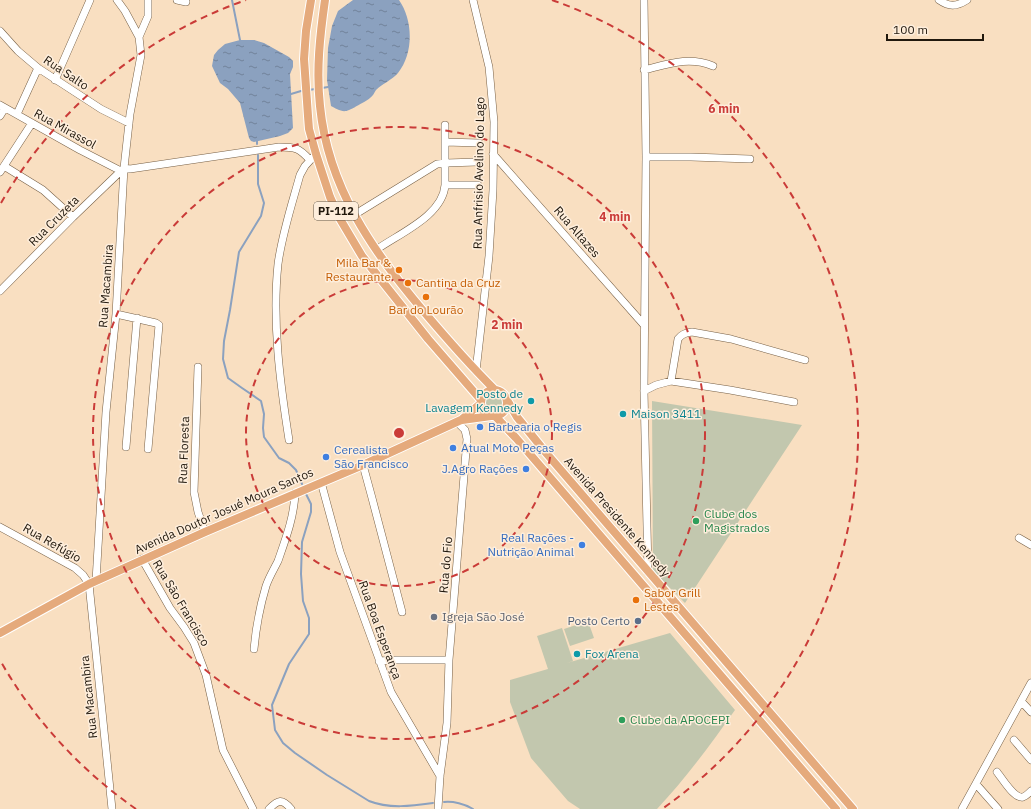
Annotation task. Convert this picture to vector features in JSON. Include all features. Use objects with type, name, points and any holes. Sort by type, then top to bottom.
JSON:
[{"type":"main road","name":"Avenida Presidente Kennedy","points":[[311,0],[304,59],[309,129],[330,197],[340,219],[362,256],[480,402],[484,412],[493,416],[516,438],[836,809]]},
{"type":"main road","name":"Avenida Presidente Kennedy","points":[[325,0],[318,70],[320,106],[323,126],[332,161],[343,191],[354,215],[376,250],[407,291],[476,371],[494,389],[503,392],[517,417],[532,436],[853,809]]},
{"type":"main road","points":[[459,421],[480,402],[486,392],[494,389]]},
{"type":"main road","points":[[459,421],[493,416],[504,412],[507,405],[507,400]]},
{"type":"main road","name":"Avenida Doutor Josué Moura Santos","points":[[0,633],[92,582],[142,559],[363,465],[459,421]]},
{"type":"main road","points":[[612,550],[622,541]]},
{"type":"street","points":[[55,80],[90,0]]},
{"type":"street","name":"Rua Macambira","points":[[112,809],[92,582],[106,412],[116,314],[123,170],[134,89],[141,60],[139,37],[125,11],[117,0]]},
{"type":"street","points":[[139,37],[148,16],[148,0]]},
{"type":"street","points":[[177,0],[186,2]]},
{"type":"street","name":"Rua Anfrisio Avelino do Lago","points":[[473,0],[489,67],[494,122],[493,190],[489,256],[476,371]]},
{"type":"street","points":[[644,0],[646,157],[644,391],[648,572]]},
{"type":"street","points":[[939,0],[950,6],[955,6],[967,0]]},
{"type":"street","name":"Rua Salto","points":[[0,31],[18,51],[38,68],[101,109],[129,123]]},
{"type":"street","points":[[644,70],[696,60],[713,66]]},
{"type":"street","points":[[17,114],[38,68]]},
{"type":"street","points":[[0,116],[2,106]]},
{"type":"street","name":"Rua Mirassol","points":[[2,106],[80,150],[123,170]]},
{"type":"street","points":[[32,123],[2,169],[43,190],[73,217]]},
{"type":"street","points":[[376,250],[422,221],[442,198],[445,192],[445,125]]},
{"type":"street","points":[[445,142],[479,143]]},
{"type":"street","points":[[123,170],[280,147],[292,147],[298,149],[310,160]]},
{"type":"street","points":[[289,440],[279,371],[276,291],[277,274],[281,248],[300,175],[316,154]]},
{"type":"street","name":"Rua Altazes","points":[[493,154],[644,325]]},
{"type":"street","points":[[646,157],[750,159]]},
{"type":"street","points":[[354,215],[433,166],[446,163],[477,162]]},
{"type":"street","name":"Rua Cruzeta","points":[[0,291],[73,217],[123,170]]},
{"type":"street","points":[[445,185],[478,185]]},
{"type":"street","points":[[116,314],[156,323],[159,327],[148,449]]},
{"type":"street","points":[[126,447],[137,318]]},
{"type":"street","points":[[671,381],[678,339],[683,334],[692,332],[731,339],[805,360]]},
{"type":"street","name":"Rua Floresta","points":[[198,367],[194,492],[198,512],[205,532]]},
{"type":"street","points":[[644,391],[656,385],[671,381],[794,402]]},
{"type":"street","name":"Rua do Fio","points":[[438,809],[440,776],[447,723],[449,660],[467,439],[465,430],[459,421]]},
{"type":"street","points":[[363,465],[402,612]]},
{"type":"street","name":"Rua Boa Esperança","points":[[321,482],[340,552],[379,661],[394,698],[440,776]]},
{"type":"street","points":[[254,649],[257,620],[266,584],[277,561],[292,522],[295,507],[295,493]]},
{"type":"street","name":"Rua Refúgio","points":[[0,527],[75,568],[92,582]]},
{"type":"street","points":[[1019,538],[1031,545]]},
{"type":"street","name":"Rua São Francisco","points":[[142,559],[170,608],[194,643],[206,675],[214,704],[223,750],[254,809]]},
{"type":"street","points":[[379,661],[449,660]]},
{"type":"street","points":[[962,809],[1031,683]]},
{"type":"street","points":[[1021,702],[1031,712]]},
{"type":"street","points":[[1014,740],[1031,760]]},
{"type":"street","points":[[997,772],[1011,790],[1019,797],[1023,797],[1031,791]]},
{"type":"street","points":[[976,784],[998,809]]},
{"type":"street","points":[[269,809],[279,802],[286,803],[291,809]]},
{"type":"green space","points":[[494,393],[501,396],[504,403],[501,410],[494,413],[487,410],[484,403],[487,396]]},
{"type":"green space","name":"Clube dos Magistrados","points":[[652,401],[802,425],[685,603],[653,571]]},
{"type":"green space","points":[[588,621],[594,638],[570,646],[564,629]]},
{"type":"green space","name":"Clube da APOCEPI","points":[[562,628],[573,661],[567,663],[670,633],[735,710],[698,761],[657,809],[580,809],[568,801],[531,758],[510,702],[510,680],[548,669],[537,636]]},
{"type":"water","points":[[353,0],[399,0],[407,17],[410,36],[407,56],[398,73],[378,88],[369,99],[348,111],[344,111],[338,110],[331,106],[327,80],[328,48],[332,26],[338,11]]},
{"type":"water","points":[[240,40],[254,40],[264,43],[289,57],[293,61],[293,67],[290,74],[293,128],[288,133],[254,142],[251,141],[240,103],[228,89],[220,83],[212,66],[214,55],[225,44]]},
{"type":"waterway","points":[[232,0],[240,40]]},
{"type":"waterway","points":[[322,88],[328,87]]},
{"type":"waterway","points":[[309,90],[315,89]]},
{"type":"waterway","points":[[291,94],[301,91]]},
{"type":"waterway","points":[[258,155],[258,184],[264,203],[261,216],[239,252],[224,341],[223,359],[228,378],[261,401],[264,414],[264,437],[279,458],[289,463],[296,470],[302,484]]},
{"type":"waterway","points":[[306,494],[311,504],[311,512],[302,542],[301,574],[303,601],[309,618],[309,634],[289,664],[272,705],[275,730],[283,743],[295,753],[369,801],[377,804],[393,806],[433,803]]},
{"type":"waterway","points":[[444,802],[459,803],[473,809]]},
{"type":"place","name":"Mila Bar & Restaurante","points":[[399,270]]},
{"type":"place","name":"Cantina da Cruz","points":[[408,283]]},
{"type":"place","name":"Bar do Lourão","points":[[426,297]]},
{"type":"place","name":"Posto de Lavagem Kennedy","points":[[531,401]]},
{"type":"place","name":"Maison 3411","points":[[623,414]]},
{"type":"place","name":"Barbearia o Regis","points":[[480,427]]},
{"type":"place","name":"Atual Moto Peças","points":[[453,448]]},
{"type":"place","name":"Cerealista São Francisco","points":[[326,457]]},
{"type":"place","name":"J.Agro Rações","points":[[526,469]]},
{"type":"place","name":"Clube dos Magistrados","points":[[696,521]]},
{"type":"place","name":"Real Rações - Nutrição Animal","points":[[582,545]]},
{"type":"place","name":"Sabor Grill Lestes","points":[[636,600]]},
{"type":"place","name":"Igreja São José","points":[[434,617]]},
{"type":"place","name":"Posto Certo","points":[[638,621]]},
{"type":"place","name":"Fox Arena","points":[[577,654]]},
{"type":"place","name":"Clube da APOCEPI","points":[[622,720]]}]
